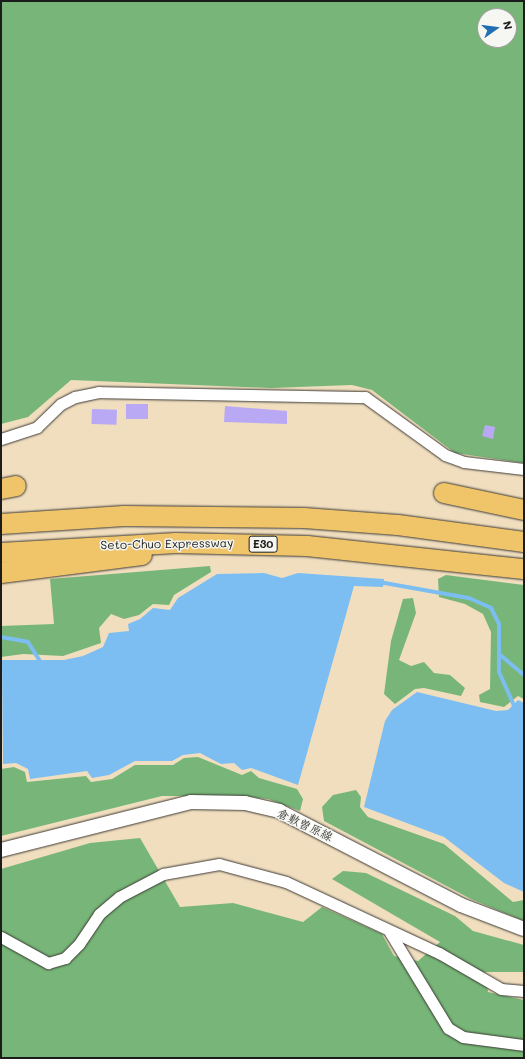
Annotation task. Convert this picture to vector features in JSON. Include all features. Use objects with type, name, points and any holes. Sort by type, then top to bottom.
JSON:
[{"type":"highway","points":[[444,493],[524,510]]},
{"type":"highway","name":"E30","points":[[1,524],[124,516],[304,518],[405,526],[524,542]]},
{"type":"highway","points":[[1,573],[235,543]]},
{"type":"highway","name":"Seto-Chuo Expressway","points":[[1,553],[99,545],[235,543],[391,553],[524,569]]},
{"type":"street","points":[[1,439],[37,427],[61,404],[98,392],[364,397],[445,455],[464,462],[524,469]]},
{"type":"street","name":"倉敷曽原線","points":[[1,850],[191,802],[245,803],[278,811],[461,905],[524,929]]},
{"type":"street","points":[[1,937],[48,962],[65,958],[80,944],[99,914],[119,897],[163,874],[219,864],[286,882],[439,953],[501,989],[524,991]]},
{"type":"street","points":[[389,931],[448,1028],[462,1037],[524,1045]]},
{"type":"green space","points":[[1,1],[524,1],[524,463],[455,453],[372,390],[352,385],[271,388],[71,380],[28,417],[1,424]]},
{"type":"green space","points":[[210,566],[211,572],[174,595],[169,605],[153,604],[139,615],[124,619],[111,614],[99,628],[101,643],[63,656],[23,654],[1,657],[1,626],[54,624],[50,579]]},
{"type":"green space","points":[[446,575],[524,585],[524,699],[518,696],[504,707],[480,702],[479,695],[490,689],[491,632],[483,614],[465,604],[439,597],[438,579]]},
{"type":"green space","points":[[413,598],[416,613],[399,660],[411,666],[424,662],[434,673],[450,675],[465,688],[461,696],[424,688],[415,689],[395,704],[384,694],[391,641],[403,599]]},
{"type":"green space","points":[[198,757],[242,775],[251,771],[259,778],[297,789],[303,799],[300,811],[268,799],[242,796],[162,796],[1,836],[1,769],[14,767],[25,772],[27,782],[86,776],[91,782],[112,779],[135,765],[173,765],[184,758]]},
{"type":"green space","points":[[356,790],[361,797],[360,807],[368,817],[444,844],[513,902],[524,900],[524,921],[471,899],[324,821],[322,807],[333,795]]},
{"type":"green space","points":[[140,838],[180,907],[233,903],[303,922],[322,907],[382,934],[394,956],[418,961],[440,942],[332,879],[343,871],[366,873],[455,916],[473,931],[524,945],[524,972],[485,972],[488,992],[524,1000],[524,1058],[1,1058],[1,869],[90,843]]},
{"type":"water","points":[[264,573],[282,578],[298,573],[384,579],[383,587],[354,586],[298,785],[251,768],[242,770],[234,763],[221,764],[200,753],[183,755],[172,761],[135,761],[109,775],[92,778],[87,771],[30,779],[28,769],[16,763],[3,764],[2,660],[64,660],[83,656],[103,647],[109,633],[129,631],[128,624],[140,619],[153,608],[170,610],[178,598],[217,574]]},
{"type":"water","points":[[417,692],[496,711],[508,710],[518,700],[524,703],[524,892],[504,883],[444,837],[364,807],[385,721],[392,710]]},
{"type":"building","points":[[126,404],[148,404],[148,419],[126,419]]},
{"type":"building","points":[[225,406],[287,411],[287,424],[224,422]]},
{"type":"building","points":[[92,409],[117,410],[116,425],[91,424]]},
{"type":"building","points":[[485,425],[495,427],[493,439],[482,436]]},
{"type":"waterway","points":[[379,582],[469,598],[491,608],[499,624],[499,672],[516,710]]},
{"type":"waterway","points":[[1,637],[28,642],[42,664]]},
{"type":"waterway","points":[[499,654],[524,675]]}]
